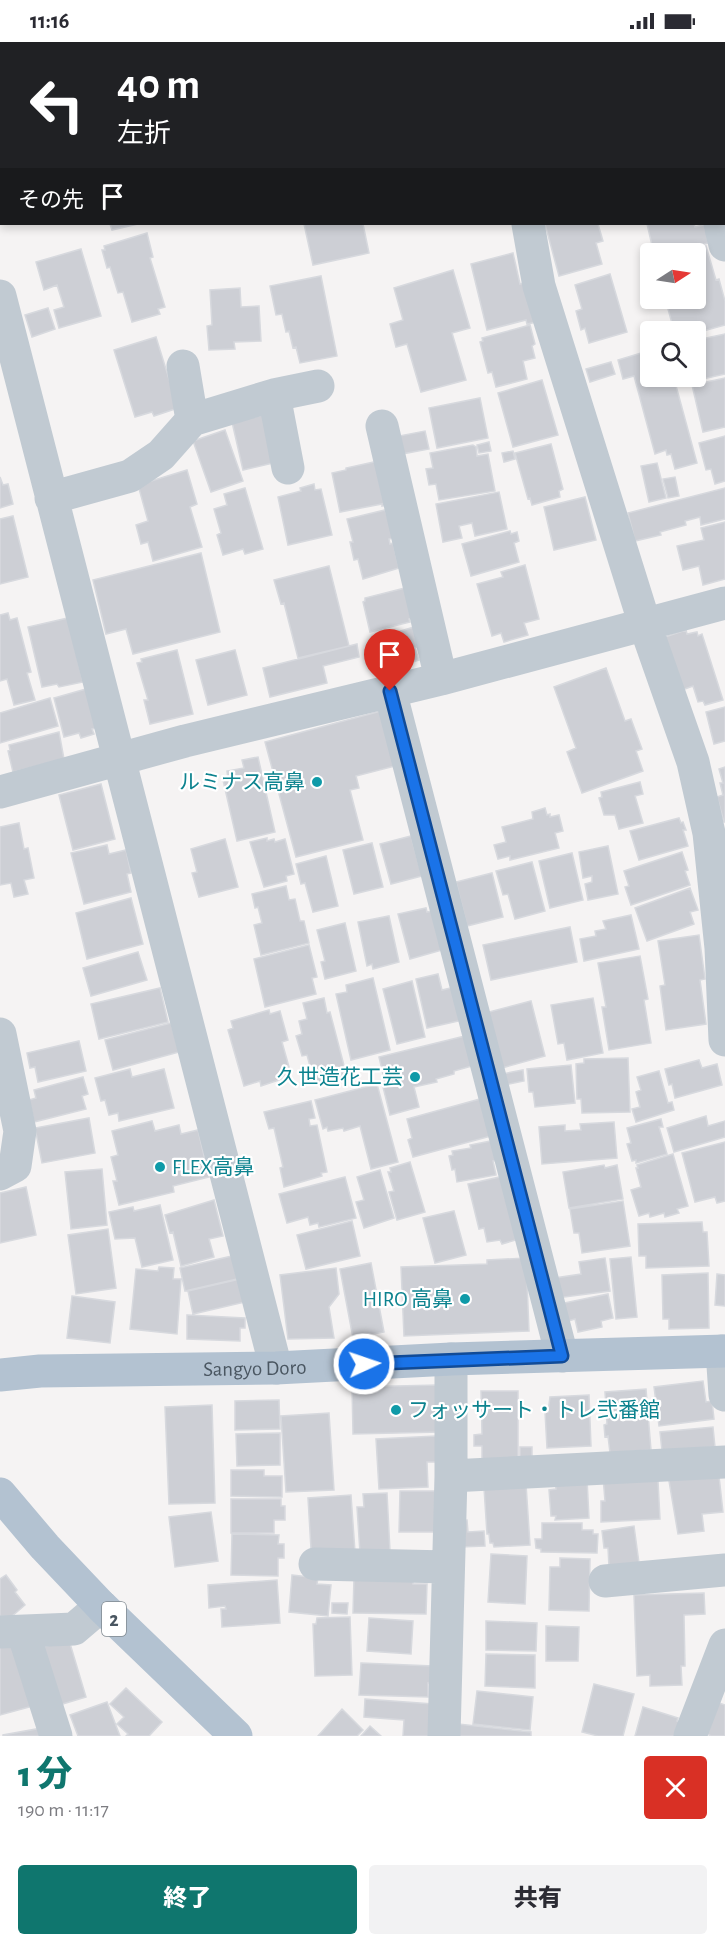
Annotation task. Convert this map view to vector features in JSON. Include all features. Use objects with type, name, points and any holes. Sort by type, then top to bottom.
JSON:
[{"type":"main road","name":"Sangyo Doro","points":[[0,1375],[62,1370],[276,1368],[451,1359],[724,1351]]},
{"type":"main road","name":"2","points":[[0,1494],[100,1606],[236,1736]]},
{"type":"street","points":[[528,225],[539,286],[645,625],[693,762],[709,833],[723,948],[725,1040]]},
{"type":"street","points":[[720,225],[725,245]]},
{"type":"street","points":[[0,296],[276,1368]]},
{"type":"street","points":[[183,366],[192,420]]},
{"type":"street","points":[[51,498],[130,476],[161,455],[192,420],[274,395],[318,386]]},
{"type":"street","points":[[274,395],[288,468]]},
{"type":"street","points":[[382,426],[441,679]]},
{"type":"street","points":[[0,792],[185,741],[441,679],[725,603]]},
{"type":"street","points":[[390,691],[562,1356]]},
{"type":"street","points":[[0,1034],[20,1131],[15,1166],[0,1174]]},
{"type":"street","points":[[724,1351],[725,1395]]},
{"type":"street","points":[[444,1736],[451,1476],[451,1359]]},
{"type":"street","points":[[451,1476],[725,1462]]},
{"type":"street","points":[[315,1564],[448,1567]]},
{"type":"street","points":[[604,1581],[725,1570]]},
{"type":"street","points":[[56,1736],[11,1632],[74,1629],[100,1606]]},
{"type":"street","points":[[690,1736],[718,1685],[725,1646]]},
{"type":"building","points":[[110,225],[134,225],[112,230]]},
{"type":"building","points":[[304,225],[363,225],[369,253],[313,265]]},
{"type":"building","points":[[545,225],[598,225],[603,241],[596,243],[602,264],[559,276]]},
{"type":"building","points":[[647,225],[694,225],[695,227],[704,225],[706,232],[715,241],[706,243],[651,243]]},
{"type":"building","points":[[147,233],[153,257],[150,258],[165,307],[158,309],[160,314],[132,322],[123,292],[118,293],[102,250],[105,250],[104,246]]},
{"type":"building","points":[[706,246],[725,301],[725,325],[706,330],[706,321],[671,321],[668,309],[706,309]]},
{"type":"building","points":[[81,249],[101,316],[59,328],[54,310],[64,307],[57,285],[44,290],[36,262]]},
{"type":"building","points":[[513,253],[520,284],[527,282],[537,322],[527,324],[526,320],[487,330],[471,264]]},
{"type":"building","points":[[453,270],[470,328],[452,333],[466,380],[421,392],[407,344],[396,347],[390,324],[403,320],[394,288]]},
{"type":"building","points":[[610,274],[627,332],[589,343],[585,328],[581,330],[576,311],[582,309],[575,285]]},
{"type":"building","points":[[321,276],[337,356],[300,363],[289,331],[286,332],[282,314],[276,315],[270,286]]},
{"type":"building","points":[[240,288],[241,307],[259,306],[261,341],[234,342],[235,349],[209,350],[207,326],[212,325],[210,290]]},
{"type":"building","points":[[48,308],[55,329],[32,337],[25,315]]},
{"type":"building","points":[[530,325],[535,344],[532,346],[535,358],[523,361],[527,379],[496,387],[492,372],[488,373],[480,342],[483,341],[482,338]]},
{"type":"building","points":[[725,334],[725,374],[706,378],[706,338]]},
{"type":"building","points":[[156,337],[178,408],[154,416],[152,412],[135,417],[114,350]]},
{"type":"building","points":[[640,353],[640,387],[676,387],[697,463],[675,469],[671,454],[667,455],[666,450],[655,454],[634,376],[623,379],[618,360]]},
{"type":"building","points":[[611,362],[615,374],[590,382],[586,369]]},
{"type":"building","points":[[725,378],[725,427],[703,432],[692,387],[706,387],[706,382]]},
{"type":"building","points":[[542,380],[558,435],[513,447],[498,393]]},
{"type":"building","points":[[480,398],[488,438],[437,448],[429,408]]},
{"type":"building","points":[[271,413],[282,461],[243,470],[232,422]]},
{"type":"building","points":[[225,430],[243,481],[211,492],[193,441]]},
{"type":"building","points":[[425,431],[429,449],[402,454],[399,436]]},
{"type":"building","points":[[725,436],[725,481],[715,484],[711,469],[706,470],[699,443]]},
{"type":"building","points":[[489,442],[491,451],[479,453],[477,445]]},
{"type":"building","points":[[551,444],[563,489],[559,491],[560,497],[532,505],[530,498],[528,499],[515,453]]},
{"type":"building","points":[[473,445],[476,447],[477,456],[488,454],[495,491],[439,500],[436,484],[429,485],[426,469],[433,468],[430,453]]},
{"type":"building","points":[[513,451],[515,459],[504,462],[502,453]]},
{"type":"building","points":[[383,460],[392,504],[340,512],[332,473]]},
{"type":"building","points":[[657,463],[666,498],[649,502],[641,466]]},
{"type":"building","points":[[187,470],[197,504],[190,507],[202,547],[153,561],[148,542],[141,544],[136,525],[148,521],[138,485]]},
{"type":"building","points":[[0,477],[3,485],[8,484],[13,504],[0,508]]},
{"type":"building","points":[[675,477],[679,496],[668,498],[663,479]]},
{"type":"building","points":[[314,484],[315,490],[321,489],[332,535],[288,545],[278,497],[301,491],[300,488]]},
{"type":"building","points":[[245,488],[263,549],[245,554],[243,549],[223,555],[217,535],[221,533],[214,509],[227,505],[224,494]]},
{"type":"building","points":[[725,488],[725,519],[701,525],[700,517],[685,521],[686,525],[660,532],[661,535],[635,541],[628,513]]},
{"type":"building","points":[[499,492],[507,529],[475,536],[472,523],[459,526],[462,538],[443,542],[436,504]]},
{"type":"building","points":[[585,497],[596,540],[554,550],[544,507]]},
{"type":"building","points":[[385,510],[395,538],[389,539],[390,544],[393,543],[399,568],[363,579],[358,559],[354,560],[350,542],[353,542],[347,519]]},
{"type":"building","points":[[13,516],[28,577],[0,584],[0,519]]},
{"type":"building","points":[[725,522],[725,579],[703,585],[699,566],[683,570],[677,546],[704,540],[701,528]]},
{"type":"building","points":[[510,531],[511,534],[517,532],[519,541],[514,543],[519,562],[471,576],[462,544]]},
{"type":"building","points":[[201,553],[220,632],[133,654],[126,629],[106,634],[93,580]]},
{"type":"building","points":[[525,565],[539,619],[524,623],[528,635],[504,642],[501,633],[492,636],[477,584],[503,577],[501,572]]},
{"type":"building","points":[[329,566],[349,646],[298,658],[284,603],[281,604],[274,580]]},
{"type":"building","points":[[405,588],[413,618],[409,619],[410,622],[370,632],[363,602],[365,598]]},
{"type":"building","points":[[8,613],[10,620],[17,618],[31,672],[27,673],[35,700],[14,705],[7,679],[0,681],[0,615]]},
{"type":"building","points":[[68,618],[83,682],[59,687],[57,684],[42,687],[28,627]]},
{"type":"building","points":[[414,627],[419,646],[415,648],[419,660],[387,670],[377,638]]},
{"type":"building","points":[[686,630],[687,634],[697,632],[698,636],[702,634],[723,700],[705,705],[703,701],[698,702],[693,686],[682,690],[662,638]]},
{"type":"building","points":[[357,644],[359,657],[323,666],[327,683],[270,697],[263,668]]},
{"type":"building","points":[[177,650],[193,714],[150,724],[144,700],[148,700],[137,663],[142,662],[141,659]]},
{"type":"building","points":[[235,650],[247,695],[208,705],[196,660]]},
{"type":"building","points":[[606,668],[625,721],[631,719],[642,749],[636,751],[643,771],[582,793],[567,752],[576,748],[554,687]]},
{"type":"building","points":[[86,689],[97,728],[92,729],[94,734],[81,738],[79,733],[64,737],[54,698]]},
{"type":"building","points":[[50,698],[58,726],[0,743],[0,713]]},
{"type":"building","points":[[725,707],[725,741],[714,744],[706,712]]},
{"type":"building","name":"ルミナス高鼻","points":[[381,711],[395,766],[356,776],[359,788],[350,790],[363,840],[296,857],[265,742]]},
{"type":"building","points":[[59,732],[64,759],[13,772],[8,751],[10,750],[9,745]]},
{"type":"building","points":[[258,757],[275,832],[237,841],[223,780],[228,779],[227,771],[244,768],[242,760]]},
{"type":"building","points":[[725,767],[724,822],[717,797],[723,795],[720,783],[723,783],[719,769]]},
{"type":"building","points":[[640,782],[643,794],[635,796],[643,823],[619,829],[615,815],[604,815],[599,798],[602,797],[601,792]]},
{"type":"building","points":[[101,784],[115,839],[73,850],[59,795]]},
{"type":"building","points":[[545,808],[550,817],[559,815],[563,831],[555,833],[559,848],[510,860],[510,856],[498,859],[494,845],[506,842],[502,827],[533,819],[532,812]]},
{"type":"building","points":[[679,818],[686,830],[683,830],[688,846],[639,860],[630,831]]},
{"type":"building","points":[[19,823],[24,849],[28,848],[34,878],[24,880],[28,894],[14,897],[11,883],[0,885],[0,827]]},
{"type":"building","points":[[411,836],[422,876],[391,884],[380,844]]},
{"type":"building","points":[[267,838],[267,841],[274,839],[275,842],[285,839],[294,874],[286,876],[287,881],[264,887],[250,842]]},
{"type":"building","points":[[225,839],[238,887],[199,897],[192,873],[197,872],[191,849]]},
{"type":"building","points":[[372,843],[383,887],[354,894],[343,850]]},
{"type":"building","points":[[107,845],[109,854],[126,850],[131,873],[127,874],[131,892],[84,904],[71,853]]},
{"type":"building","points":[[608,846],[618,894],[588,900],[585,884],[592,882],[592,876],[583,878],[579,852]]},
{"type":"building","points":[[682,852],[690,885],[631,905],[625,887],[629,886],[624,871]]},
{"type":"building","points":[[572,853],[583,900],[550,908],[539,861]]},
{"type":"building","points":[[326,856],[338,906],[313,912],[305,883],[301,884],[296,864]]},
{"type":"building","points":[[532,862],[545,911],[515,919],[508,894],[503,895],[496,871]]},
{"type":"building","points":[[492,873],[503,917],[467,926],[456,882]]},
{"type":"building","points":[[286,886],[289,900],[295,899],[300,921],[304,921],[309,943],[261,955],[254,925],[262,923],[252,894]]},
{"type":"building","points":[[690,888],[698,910],[690,912],[694,924],[647,941],[635,908]]},
{"type":"building","points":[[131,898],[143,944],[87,959],[76,913]]},
{"type":"building","points":[[426,908],[427,912],[432,911],[442,950],[410,959],[398,914]]},
{"type":"building","points":[[631,915],[639,949],[584,961],[580,939],[596,936],[595,931],[606,929],[603,921]]},
{"type":"building","points":[[389,916],[399,962],[373,969],[372,964],[367,966],[358,922]]},
{"type":"building","points":[[345,923],[356,971],[325,979],[321,962],[325,961],[317,930]]},
{"type":"building","points":[[570,927],[577,962],[491,980],[483,945]]},
{"type":"building","points":[[699,935],[705,979],[700,980],[706,1024],[666,1030],[660,986],[665,985],[658,941]]},
{"type":"building","points":[[309,945],[317,977],[312,978],[316,994],[265,1007],[254,959]]},
{"type":"building","points":[[138,952],[147,980],[91,996],[83,968]]},
{"type":"building","points":[[640,956],[648,999],[644,1000],[651,1043],[609,1050],[602,1007],[606,1007],[598,963]]},
{"type":"building","points":[[438,974],[442,990],[455,987],[463,1020],[427,1028],[416,979]]},
{"type":"building","points":[[373,978],[390,1050],[351,1060],[336,994],[347,992],[346,985]]},
{"type":"building","points":[[412,981],[425,1037],[397,1044],[383,989]]},
{"type":"building","points":[[160,988],[168,1022],[99,1039],[91,1004]]},
{"type":"building","points":[[324,998],[327,1013],[330,1012],[347,1077],[315,1085],[307,1055],[302,1056],[296,1036],[302,1034],[299,1021],[307,1019],[303,1003]]},
{"type":"building","points":[[593,998],[603,1053],[567,1060],[564,1043],[558,1044],[551,1005]]},
{"type":"building","points":[[531,1001],[545,1056],[502,1068],[489,1012]]},
{"type":"building","points":[[269,1010],[270,1014],[280,1011],[288,1040],[282,1042],[291,1074],[261,1086],[260,1081],[244,1086],[228,1030],[233,1028],[231,1021]]},
{"type":"building","points":[[171,1023],[179,1052],[113,1070],[105,1040]]},
{"type":"building","name":"久世造花工芸","points":[[465,1036],[472,1066],[436,1079],[437,1082],[414,1087],[419,1107],[390,1115],[379,1057]]},
{"type":"building","points":[[79,1041],[86,1071],[38,1082],[35,1067],[30,1068],[27,1053]]},
{"type":"building","points":[[628,1058],[630,1112],[582,1113],[581,1099],[577,1099],[576,1064],[584,1063],[584,1059]]},
{"type":"building","points":[[699,1060],[702,1068],[717,1064],[722,1085],[675,1098],[665,1069]]},
{"type":"building","points":[[571,1065],[575,1103],[535,1107],[533,1092],[529,1092],[527,1069]]},
{"type":"building","points":[[130,1069],[132,1077],[164,1069],[174,1108],[119,1121],[118,1113],[109,1115],[105,1100],[101,1101],[95,1078]]},
{"type":"building","points":[[523,1070],[524,1081],[504,1085],[502,1074]]},
{"type":"building","points":[[659,1071],[668,1103],[672,1102],[674,1110],[636,1122],[632,1109],[640,1107],[636,1092],[641,1090],[637,1077]]},
{"type":"building","points":[[83,1077],[88,1094],[82,1096],[86,1109],[34,1122],[29,1100],[36,1098],[34,1090]]},
{"type":"building","points":[[377,1084],[398,1162],[371,1169],[360,1126],[344,1131],[343,1128],[328,1131],[327,1127],[323,1129],[315,1100]]},
{"type":"building","points":[[480,1099],[491,1136],[413,1157],[408,1140],[412,1138],[407,1119]]},
{"type":"building","points":[[311,1101],[315,1118],[309,1119],[310,1126],[317,1125],[327,1172],[321,1173],[322,1176],[284,1187],[280,1168],[283,1167],[274,1128],[269,1129],[264,1112]]},
{"type":"building","points":[[706,1116],[708,1126],[725,1121],[725,1137],[674,1152],[667,1128]]},
{"type":"building","points":[[89,1118],[95,1153],[42,1163],[35,1128]]},
{"type":"building","points":[[661,1119],[663,1127],[659,1127],[667,1154],[636,1163],[636,1160],[632,1161],[627,1144],[631,1143],[627,1128]]},
{"type":"building","name":"FLEX高鼻","points":[[152,1121],[155,1131],[179,1125],[181,1134],[198,1130],[209,1177],[173,1186],[174,1192],[119,1205],[113,1181],[117,1181],[111,1157],[118,1155],[112,1131]]},
{"type":"building","points":[[614,1122],[617,1158],[542,1164],[539,1127],[565,1125],[565,1131],[581,1130],[580,1124]]},
{"type":"building","points":[[496,1140],[500,1160],[493,1161],[496,1175],[457,1182],[455,1169],[452,1170],[449,1156],[453,1155],[452,1151]]},
{"type":"building","points":[[725,1142],[725,1201],[717,1203],[715,1197],[695,1202],[682,1153]]},
{"type":"building","points":[[673,1154],[688,1206],[677,1209],[679,1213],[665,1217],[664,1213],[650,1217],[649,1213],[639,1216],[631,1190],[641,1187],[637,1165]]},
{"type":"building","points":[[410,1162],[425,1212],[397,1220],[389,1192],[394,1191],[388,1172],[391,1172],[390,1168]]},
{"type":"building","points":[[604,1165],[605,1168],[617,1165],[623,1199],[569,1208],[563,1172]]},
{"type":"building","points":[[102,1169],[107,1225],[71,1229],[65,1172]]},
{"type":"building","points":[[380,1170],[394,1218],[364,1228],[356,1202],[364,1200],[357,1177]]},
{"type":"building","points":[[504,1176],[519,1239],[502,1244],[500,1240],[487,1242],[484,1228],[479,1229],[468,1184]]},
{"type":"building","points":[[345,1177],[356,1218],[319,1227],[318,1223],[310,1225],[308,1217],[287,1223],[279,1194]]},
{"type":"building","points":[[26,1187],[36,1235],[0,1243],[0,1193]]},
{"type":"building","points":[[214,1200],[223,1236],[209,1239],[214,1257],[181,1266],[173,1232],[170,1233],[165,1215]]},
{"type":"building","points":[[623,1201],[630,1246],[582,1253],[579,1233],[574,1233],[570,1209]]},
{"type":"building","points":[[160,1205],[173,1260],[142,1267],[135,1238],[115,1239],[109,1212],[133,1207],[134,1211]]},
{"type":"building","points":[[454,1211],[466,1255],[435,1263],[423,1218]]},
{"type":"building","points":[[352,1221],[360,1256],[306,1269],[297,1235]]},
{"type":"building","points":[[702,1222],[703,1232],[707,1232],[709,1266],[646,1268],[646,1256],[639,1256],[638,1224]]},
{"type":"building","points":[[108,1229],[116,1288],[76,1294],[68,1235]]},
{"type":"building","points":[[232,1256],[237,1279],[185,1291],[180,1268]]},
{"type":"building","points":[[631,1257],[637,1317],[616,1319],[610,1259]]},
{"type":"building","name":"HIRO 高鼻","points":[[526,1258],[529,1331],[404,1336],[401,1267],[487,1264],[487,1260]]},
{"type":"building","points":[[605,1258],[610,1291],[557,1298],[555,1278],[581,1274],[579,1262]]},
{"type":"building","points":[[371,1263],[384,1332],[353,1338],[340,1269]]},
{"type":"building","points":[[159,1267],[174,1268],[173,1279],[181,1279],[177,1334],[130,1329],[136,1269],[158,1271]]},
{"type":"building","points":[[336,1268],[339,1294],[329,1307],[334,1338],[288,1339],[280,1275]]},
{"type":"building","points":[[708,1273],[709,1328],[669,1329],[669,1319],[663,1319],[662,1275]]},
{"type":"building","points":[[717,1274],[725,1275],[725,1306],[715,1305]]},
{"type":"building","points":[[240,1279],[245,1302],[193,1314],[188,1291]]},
{"type":"building","points":[[608,1294],[613,1318],[601,1321],[602,1327],[578,1332],[575,1319],[568,1321],[564,1303]]},
{"type":"building","points":[[72,1296],[115,1302],[110,1343],[67,1338]]},
{"type":"building","points":[[187,1315],[245,1318],[245,1328],[240,1328],[240,1341],[187,1339]]},
{"type":"building","points":[[703,1381],[706,1402],[712,1401],[714,1419],[659,1426],[654,1387]]},
{"type":"building","name":"フォッサート・トレ弐番館","points":[[439,1385],[441,1432],[353,1434],[352,1387]]},
{"type":"building","points":[[646,1389],[651,1450],[610,1453],[604,1425],[607,1424],[605,1392]]},
{"type":"building","points":[[481,1391],[518,1391],[518,1461],[482,1462],[482,1446],[474,1446],[474,1435],[482,1434]]},
{"type":"building","points":[[589,1395],[591,1446],[547,1448],[545,1412],[548,1412],[550,1397]]},
{"type":"building","points":[[279,1400],[280,1429],[235,1430],[235,1401]]},
{"type":"building","points":[[212,1405],[215,1503],[169,1504],[165,1407]]},
{"type":"building","points":[[329,1413],[334,1490],[286,1492],[281,1416]]},
{"type":"building","points":[[713,1427],[715,1447],[662,1451],[660,1432]]},
{"type":"building","points":[[280,1433],[280,1465],[237,1466],[236,1434]]},
{"type":"building","points":[[436,1436],[437,1462],[427,1462],[428,1487],[379,1489],[376,1439]]},
{"type":"building","points":[[520,1447],[532,1447],[532,1461],[520,1461]]},
{"type":"building","points":[[718,1467],[723,1512],[702,1514],[704,1531],[678,1534],[668,1475]]},
{"type":"building","points":[[231,1470],[264,1470],[264,1476],[282,1476],[282,1497],[231,1496]]},
{"type":"building","points":[[603,1477],[658,1481],[660,1519],[601,1522],[601,1501],[605,1501]]},
{"type":"building","points":[[587,1479],[589,1518],[555,1520],[556,1516],[551,1516],[549,1490],[556,1489],[555,1481]]},
{"type":"building","points":[[526,1484],[530,1545],[494,1547],[487,1534],[484,1488]]},
{"type":"building","points":[[400,1491],[435,1491],[435,1532],[399,1532]]},
{"type":"building","points":[[387,1493],[390,1551],[360,1553],[357,1507],[364,1507],[363,1494]]},
{"type":"building","points":[[351,1495],[355,1552],[311,1549],[308,1498]]},
{"type":"building","points":[[231,1499],[281,1499],[281,1506],[285,1506],[285,1520],[274,1520],[274,1533],[231,1533]]},
{"type":"building","points":[[211,1512],[218,1561],[175,1567],[169,1517]]},
{"type":"building","points":[[467,1520],[468,1532],[484,1531],[485,1546],[460,1547],[459,1521]]},
{"type":"building","points":[[542,1523],[582,1523],[582,1530],[593,1530],[593,1534],[598,1534],[597,1553],[541,1552],[541,1549],[536,1548],[535,1539],[542,1539]]},
{"type":"building","points":[[634,1526],[639,1563],[609,1567],[608,1548],[604,1548],[602,1531]]},
{"type":"building","points":[[232,1534],[279,1535],[278,1544],[284,1544],[284,1558],[278,1558],[278,1576],[231,1575]]},
{"type":"building","points":[[491,1554],[527,1556],[525,1604],[488,1602]]},
{"type":"building","points":[[560,1558],[590,1559],[589,1611],[549,1610],[550,1567],[560,1567]]},
{"type":"building","points":[[6,1575],[25,1605],[11,1617],[0,1616],[0,1579]]},
{"type":"building","points":[[292,1575],[318,1578],[317,1584],[331,1585],[328,1616],[289,1612]]},
{"type":"building","points":[[354,1577],[413,1579],[413,1584],[427,1584],[426,1614],[353,1613]]},
{"type":"building","points":[[277,1580],[280,1623],[222,1627],[221,1609],[226,1609],[225,1606],[209,1608],[208,1585]]},
{"type":"building","points":[[704,1593],[705,1614],[684,1615],[685,1666],[681,1666],[682,1685],[650,1686],[650,1675],[637,1676],[634,1595]]},
{"type":"building","points":[[332,1603],[348,1603],[347,1614],[332,1613]]},
{"type":"building","points":[[350,1617],[352,1675],[315,1676],[313,1624],[316,1624],[317,1618]]},
{"type":"building","points":[[369,1618],[413,1621],[411,1654],[367,1651]]},
{"type":"building","points":[[486,1621],[537,1623],[536,1651],[486,1650]]},
{"type":"building","points":[[546,1626],[579,1627],[578,1661],[546,1661]]},
{"type":"building","points":[[15,1640],[33,1706],[0,1715],[0,1644]]},
{"type":"building","points":[[69,1640],[86,1697],[56,1706],[39,1648]]},
{"type":"building","points":[[486,1654],[535,1655],[535,1688],[485,1686]]},
{"type":"building","points":[[361,1663],[433,1666],[433,1684],[428,1683],[428,1697],[359,1695]]},
{"type":"building","points":[[594,1684],[634,1694],[623,1736],[598,1736],[582,1732]]},
{"type":"building","points":[[126,1688],[162,1722],[149,1736],[126,1736],[128,1734],[117,1724],[124,1717],[110,1704]]},
{"type":"building","points":[[477,1691],[533,1697],[530,1730],[473,1724]]},
{"type":"building","points":[[365,1699],[433,1704],[432,1736],[403,1736],[404,1720],[364,1717]]},
{"type":"building","points":[[107,1702],[120,1736],[78,1736],[70,1715]]},
{"type":"building","points":[[719,1703],[725,1705],[725,1736],[711,1736],[707,1734]]},
{"type":"building","points":[[643,1707],[678,1718],[677,1721],[683,1723],[678,1736],[635,1736]]},
{"type":"building","points":[[342,1709],[363,1730],[357,1736],[318,1736]]},
{"type":"building","points":[[458,1724],[531,1732],[531,1736],[457,1736]]},
{"type":"building","points":[[370,1726],[381,1736],[361,1736]]},
{"type":"building","points":[[42,1728],[43,1736],[3,1736],[3,1735]]},
{"type":"place","name":"ルミナス高鼻","points":[[317,782]]},
{"type":"place","name":"久世造花工芸","points":[[415,1077]]},
{"type":"place","name":"FLEX高鼻","points":[[160,1167]]},
{"type":"place","name":"HIRO 高鼻","points":[[465,1299]]},
{"type":"place","name":"フォッサート・トレ弐番館","points":[[396,1410]]},
{"type":"route","points":[[364,1364],[562,1356],[390,691]]}]
